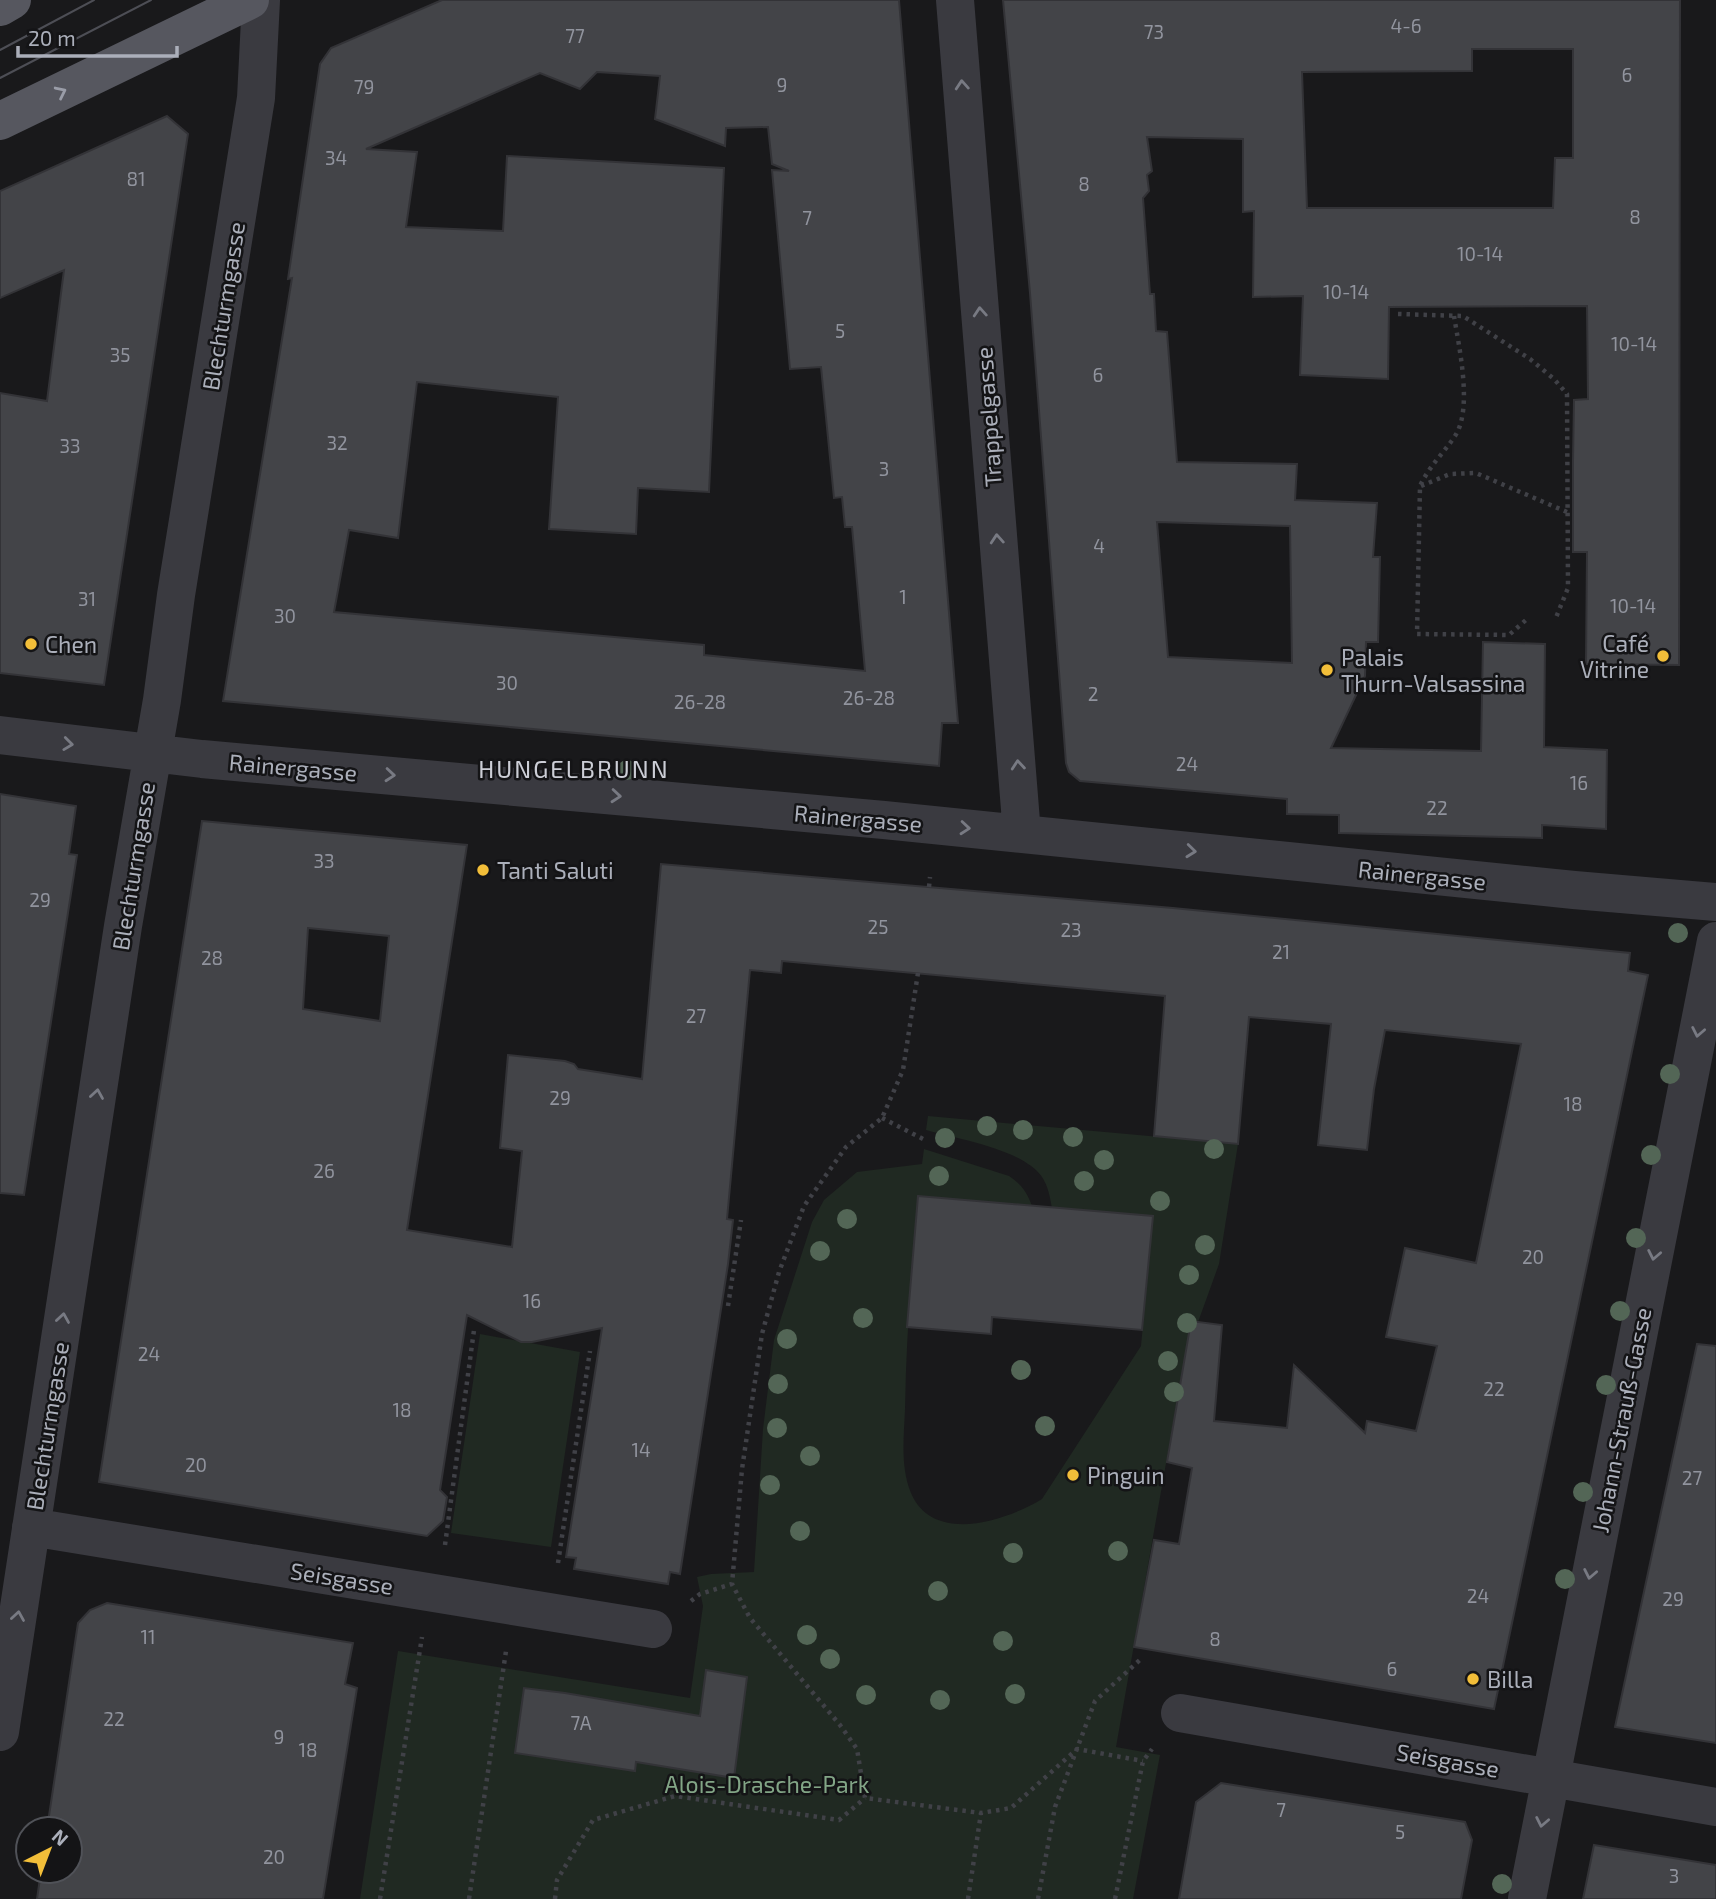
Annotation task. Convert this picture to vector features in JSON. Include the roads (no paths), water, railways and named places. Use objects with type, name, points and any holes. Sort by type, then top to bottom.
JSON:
[{"type":"main road","points":[[0,7],[12,0]]},
{"type":"main road","points":[[0,121],[250,0]]},
{"type":"street","name":"Blechturmgasse","points":[[0,1732],[151,754],[162,700],[176,595],[256,98],[261,0]]},
{"type":"street","name":"Trappelgasse","points":[[956,0],[1022,834]]},
{"type":"street","name":"Rainergasse","points":[[0,735],[151,754],[1022,834],[1716,902]]},
{"type":"street","name":"Johann-Strauß-Gasse","points":[[1527,1899],[1716,941]]},
{"type":"street","name":"Seisgasse","points":[[31,1527],[653,1629]]},
{"type":"street","name":"Seisgasse","points":[[1180,1713],[1716,1807]]},
{"type":"tram line","points":[[0,50],[94,0]]},
{"type":"tram line","points":[[0,78],[151,0]]},
{"type":"place","name":"Chen","points":[[31,644]]},
{"type":"place","name":"Café Vitrine","points":[[1663,656]]},
{"type":"place","name":"Palais Thurn-Valsassina","points":[[1327,670]]},
{"type":"place","name":"Tanti Saluti","points":[[483,870]]},
{"type":"place","name":"Pinguin","points":[[1073,1475]]},
{"type":"place","name":"Billa","points":[[1473,1679]]},
{"type":"district","name":"HUNGELBRUNN","points":[[574,768]]},
{"type":"park label","name":"Alois-Drasche-Park","points":[[767,1784]]}]
